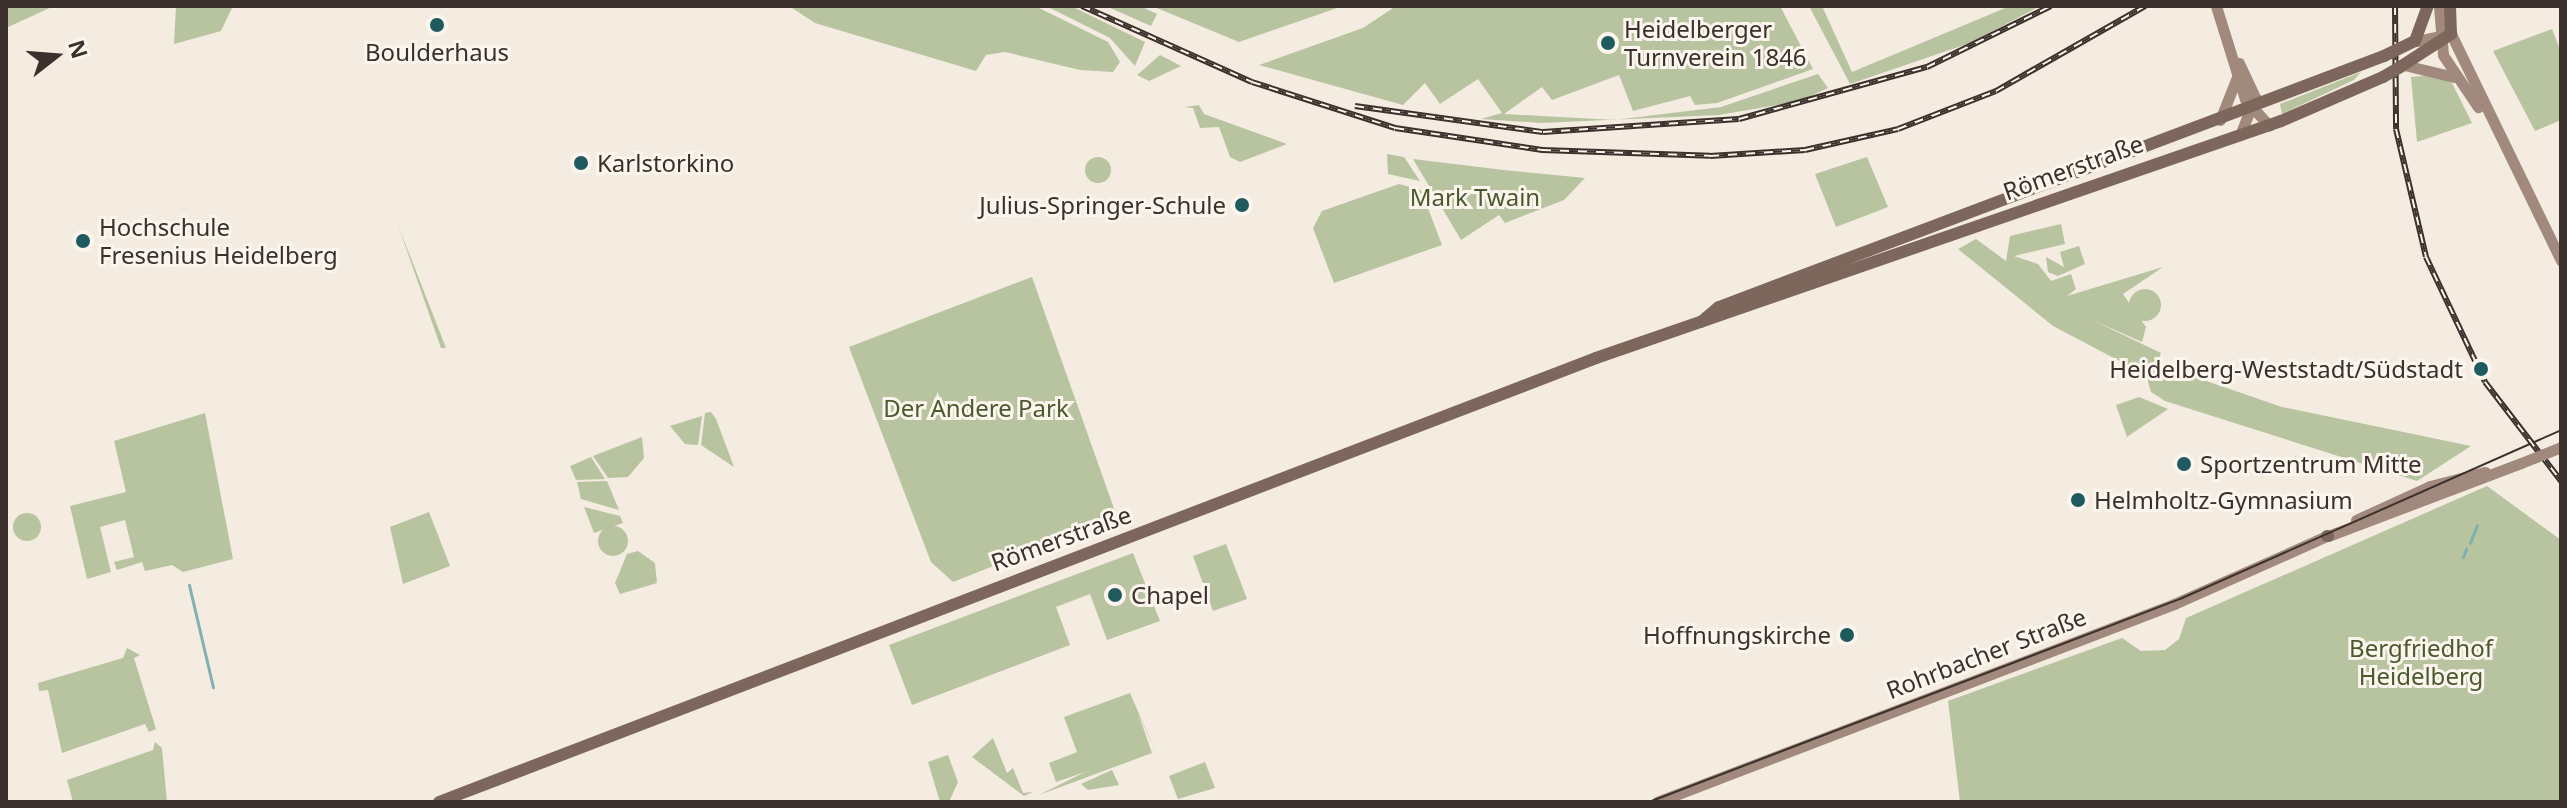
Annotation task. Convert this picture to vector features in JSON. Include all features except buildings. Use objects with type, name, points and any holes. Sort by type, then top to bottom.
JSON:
[{"type":"main road","points":[[2216,6],[2251,110],[2269,126]]},
{"type":"main road","points":[[2428,6],[2416,41],[2443,37]]},
{"type":"main road","points":[[2439,6],[2443,37],[2457,79],[2485,112]]},
{"type":"main road","points":[[2450,6],[2443,37],[2561,261]]},
{"type":"main road","name":"Römerstraße","points":[[439,802],[1701,322],[2269,126],[2404,65],[2418,62],[2443,37]]},
{"type":"main road","name":"Römerstraße","points":[[1701,322],[1719,307],[2251,110],[2416,41]]},
{"type":"main road","points":[[2234,56],[2255,97],[2240,135]]},
{"type":"main road","points":[[2418,62],[2457,79]]},
{"type":"main road","points":[[2219,121],[2238,73]]},
{"type":"main road","name":"Rohrbacher Straße","points":[[1657,802],[2146,615],[2327,536],[2561,447]]},
{"type":"green space","points":[[6,6],[54,6],[6,28]]},
{"type":"green space","points":[[176,6],[233,6],[221,31],[174,44]]},
{"type":"green space","points":[[789,6],[1035,6],[1108,42],[1120,62],[1113,72],[1080,70],[1005,52],[986,55],[976,71],[815,23]]},
{"type":"green space","points":[[1046,6],[1071,6],[1145,42],[1135,66],[1110,38]]},
{"type":"green space","points":[[1106,6],[1140,6],[1157,14],[1151,26]]},
{"type":"green space","points":[[1152,6],[1343,6],[1239,42]]},
{"type":"green space","points":[[1396,6],[1780,6],[1813,69],[1717,103],[1695,105],[1690,96],[1633,111],[1619,75],[1552,100],[1542,87],[1504,114],[1611,120],[1541,123],[1481,119],[1502,113],[1478,79],[1440,104],[1425,83],[1403,105],[1259,65],[1363,28]]},
{"type":"green space","points":[[1809,6],[1822,6],[1852,72],[2010,6],[2040,6],[1970,43],[1850,84]]},
{"type":"green space","points":[[2552,29],[2561,52],[2561,120],[2535,131],[2493,51]]},
{"type":"green space","points":[[1160,55],[1181,66],[1149,81],[1137,75]]},
{"type":"green space","points":[[2361,72],[2354,80],[2282,114],[2280,104]]},
{"type":"green space","points":[[1818,74],[1828,88],[1800,101],[1719,115],[1618,120],[1721,107]]},
{"type":"green space","points":[[2433,75],[2452,83],[2472,123],[2417,142],[2411,77]]},
{"type":"green space","points":[[1199,105],[1204,114],[1287,144],[1240,162],[1230,157],[1219,127],[1200,128],[1193,108],[1184,107]]},
{"type":"green space","points":[[1387,154],[1404,157],[1420,181],[1388,174]]},
{"type":"green space","points":[[1098,157],[1107,161],[1111,170],[1107,179],[1098,183],[1089,179],[1085,170],[1089,161]]},
{"type":"green space","points":[[1867,157],[1888,207],[1836,227],[1815,174]]},
{"type":"green space","name":"Mark Twain","points":[[1413,159],[1585,178],[1564,200],[1505,223],[1499,215],[1461,240]]},
{"type":"green space","points":[[1399,184],[1421,190],[1442,245],[1334,283],[1313,228],[1322,211]]},
{"type":"green space","points":[[2061,224],[2065,244],[2014,256],[2038,264],[2051,281],[2071,274],[2076,289],[2067,296],[2163,267],[2123,294],[2146,327],[2142,342],[2090,319],[2161,353],[2157,364],[2282,407],[2471,446],[2417,481],[2165,401],[2151,392],[2146,375],[2053,326],[1958,249],[1976,239],[2006,261],[2010,236]]},
{"type":"green space","points":[[398,225],[446,348],[441,348]]},
{"type":"green space","points":[[2079,246],[2085,264],[2058,276],[2048,272],[2046,257],[2064,267],[2060,252]]},
{"type":"green space","name":"Der Andere Park","points":[[1032,277],[1117,517],[953,582],[931,562],[849,347]]},
{"type":"green space","points":[[2145,289],[2156,294],[2161,305],[2156,316],[2145,321],[2134,316],[2129,305],[2134,294]]},
{"type":"green space","points":[[2139,397],[2168,409],[2127,437],[2116,405]]},
{"type":"green space","points":[[711,412],[734,467],[701,445],[705,413]]},
{"type":"green space","points":[[205,413],[233,559],[183,572],[172,565],[145,571],[142,562],[117,570],[114,562],[134,557],[125,520],[100,527],[111,572],[87,579],[70,506],[126,492],[114,441]]},
{"type":"green space","points":[[702,416],[698,445],[685,444],[670,426]]},
{"type":"green space","points":[[642,437],[644,458],[628,477],[608,478],[593,456]]},
{"type":"green space","points":[[591,457],[605,479],[576,480],[570,466]]},
{"type":"green space","points":[[607,481],[619,510],[581,499],[577,482]]},
{"type":"green space","name":"Bergfriedhof Heidelberg","points":[[2487,486],[2561,540],[2561,802],[1960,802],[1948,701],[2122,638],[2141,651],[2165,650],[2179,639],[2186,618]]},
{"type":"green space","points":[[584,507],[620,516],[623,523],[594,533]]},
{"type":"green space","points":[[429,512],[450,566],[403,584],[390,527]]},
{"type":"green space","points":[[27,513],[37,517],[41,527],[37,537],[27,541],[17,537],[13,527],[17,517]]},
{"type":"green space","points":[[613,526],[619,527],[627,535],[627,547],[619,555],[613,556],[607,555],[599,547],[598,541],[599,535],[607,527]]},
{"type":"green space","points":[[1226,544],[1247,599],[1213,611],[1193,556]]},
{"type":"green space","points":[[638,551],[655,563],[657,583],[620,594],[615,583],[627,554]]},
{"type":"green space","points":[[1133,553],[1160,621],[1107,640],[1090,594],[1056,607],[1070,645],[912,705],[889,645]]},
{"type":"green space","points":[[127,648],[140,655],[134,658],[156,729],[149,732],[145,724],[62,753],[48,690],[39,691],[38,683],[123,658]]},
{"type":"green space","points":[[1130,693],[1157,755],[1138,713],[1152,753],[1039,795],[1085,772],[1056,782],[1049,763],[1077,752],[1064,717]]},
{"type":"green space","points":[[993,738],[1007,773],[1013,768],[1023,793],[1033,792],[1024,796],[972,757]]},
{"type":"green space","points":[[155,742],[162,748],[167,802],[73,802],[67,780],[153,750]]},
{"type":"green space","points":[[948,755],[958,782],[949,802],[940,802],[928,762]]},
{"type":"green space","points":[[1205,762],[1215,788],[1178,799],[1169,776]]},
{"type":"green space","points":[[1112,770],[1119,785],[1088,790],[1081,784]]},
{"type":"waterway","points":[[2470,543],[2477,525]]},
{"type":"waterway","points":[[2463,557],[2466,549]]},
{"type":"waterway","points":[[189,585],[213,687]]},
{"type":"tram line","points":[[1649,802],[2180,599],[2561,430]]},
{"type":"railway","points":[[1082,6],[1252,82],[1395,128],[1542,150],[1710,156],[1805,150],[1898,129],[1996,91],[2145,6]]},
{"type":"railway","points":[[1355,106],[1543,132],[1739,119],[1927,67],[2051,6]]},
{"type":"railway","points":[[2395,6],[2396,129],[2426,257],[2485,382],[2561,481]]},
{"type":"place","name":"Boulderhaus","points":[[437,25]]},
{"type":"place","name":"Heidelberger Turnverein 1846","points":[[1608,43]]},
{"type":"place","name":"Karlstorkino","points":[[581,163]]},
{"type":"place","name":"Julius-Springer-Schule","points":[[1242,205]]},
{"type":"place","name":"Hochschule Fresenius Heidelberg","points":[[83,241]]},
{"type":"place","name":"Heidelberg-Weststadt/Südstadt","points":[[2481,369]]},
{"type":"place","name":"Sportzentrum Mitte","points":[[2184,464]]},
{"type":"place","name":"Helmholtz-Gymnasium","points":[[2078,500]]},
{"type":"place","name":"Chapel","points":[[1115,595]]},
{"type":"place","name":"Hoffnungskirche","points":[[1847,635]]}]
